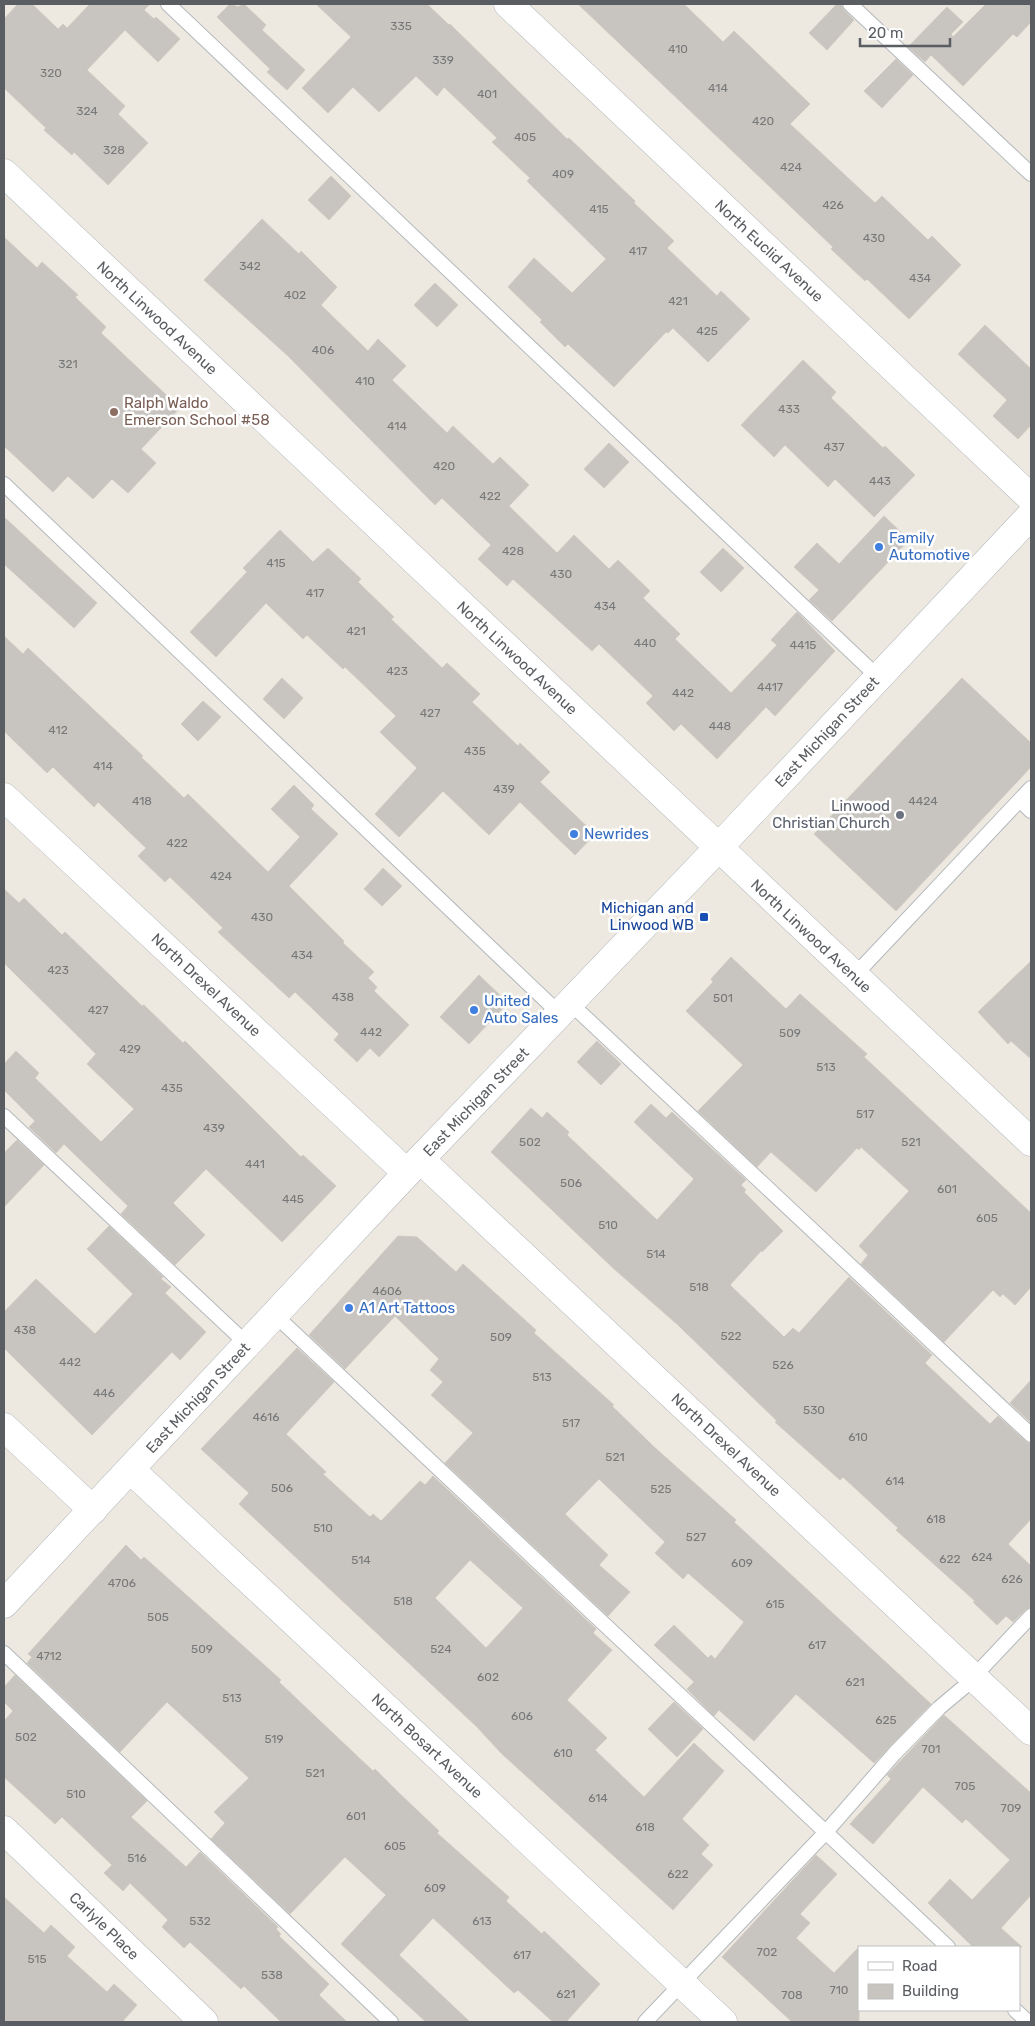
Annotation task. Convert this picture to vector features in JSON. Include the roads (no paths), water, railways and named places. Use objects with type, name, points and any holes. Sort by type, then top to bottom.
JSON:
[{"type":"street","name":"North Euclid Avenue","points":[[508,4],[1031,498]]},
{"type":"street","name":"North Linwood Avenue","points":[[4,173],[1031,1142]]},
{"type":"street","name":"East Michigan Street","points":[[4,1604],[414,1166],[718,848],[1031,515]]},
{"type":"street","name":"North Drexel Avenue","points":[[4,797],[414,1166],[1031,1731]]},
{"type":"street","points":[[4,1427],[93,1510]]},
{"type":"street","name":"North Bosart Avenue","points":[[131,1470],[723,2022]]},
{"type":"street","name":"Carlyle Place","points":[[4,1830],[204,2022]]},
{"type":"lane","points":[[168,4],[878,677]]},
{"type":"lane","points":[[850,4],[1031,174]]},
{"type":"lane","points":[[4,484],[565,1009],[1031,1435]]},
{"type":"lane","points":[[854,976],[1031,788]]},
{"type":"lane","points":[[1020,800],[1031,811]]},
{"type":"lane","points":[[4,1116],[247,1344]]},
{"type":"lane","points":[[275,1315],[947,1946]]},
{"type":"lane","points":[[645,2022],[826,1832],[894,1754],[939,1708],[974,1677],[1031,1616]]},
{"type":"lane","points":[[4,1653],[391,2022]]},
{"type":"lane","points":[[1016,2011],[1028,2022]]},
{"type":"place","name":"Ralph Waldo Emerson School #58","points":[[114,412]]},
{"type":"place","name":"Family Automotive","points":[[879,547]]},
{"type":"place","name":"Linwood Christian Church","points":[[900,815]]},
{"type":"place","name":"Newrides","points":[[574,834]]},
{"type":"place","name":"Michigan and Linwood WB","points":[[704,917]]},
{"type":"place","name":"United Auto Sales","points":[[474,1010]]},
{"type":"place","name":"A1 Art Tattoos","points":[[349,1308]]}]
